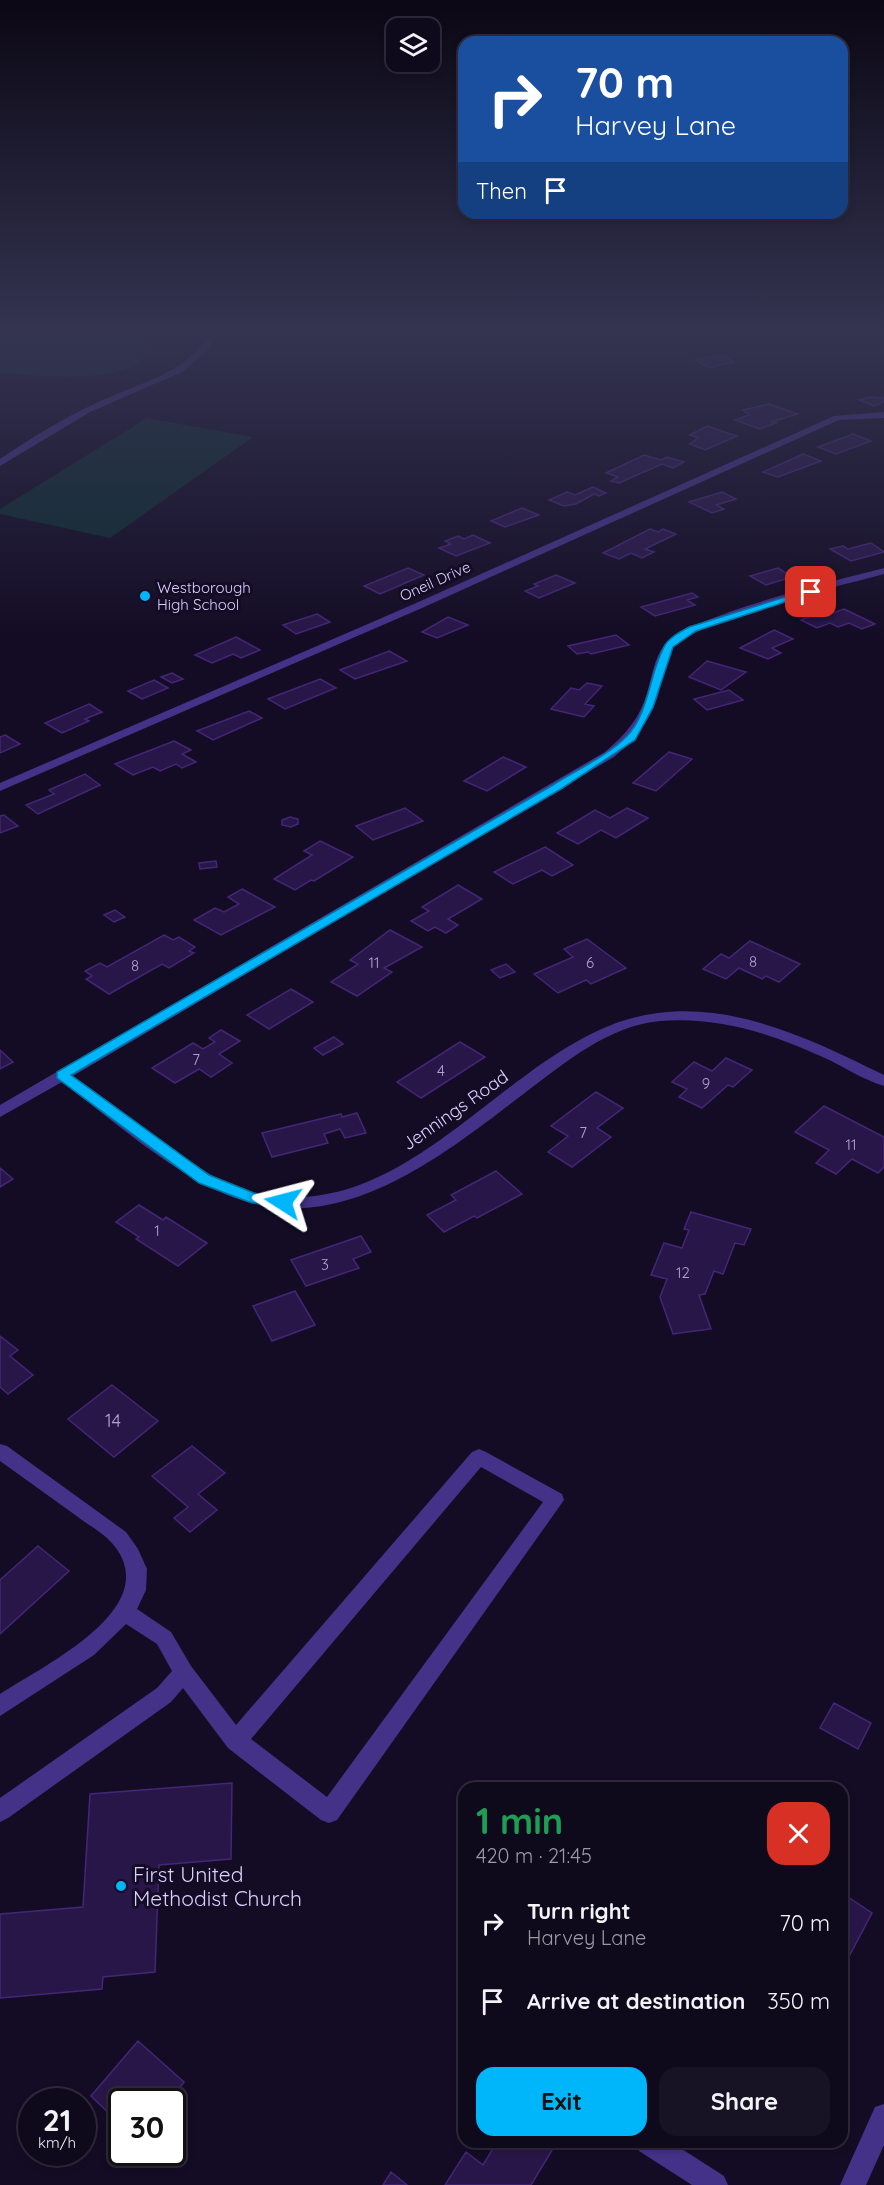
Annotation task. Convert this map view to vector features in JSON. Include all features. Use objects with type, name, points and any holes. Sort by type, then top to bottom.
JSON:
[{"type":"street","points":[[0,463],[44,434]]},
{"type":"street","name":"Oneil Drive","points":[[0,787],[301,657],[800,434]]},
{"type":"street","points":[[0,1112],[557,787],[613,751],[631,738],[648,707],[669,646],[692,629],[884,571]]},
{"type":"street","name":"Jennings Road","points":[[62,1075],[204,1179],[252,1198],[283,1202],[311,1202],[348,1193],[395,1174],[460,1132],[578,1046],[606,1032],[658,1018],[707,1018],[772,1030],[799,1039],[884,1081]]},
{"type":"street","points":[[0,1451],[116,1534],[129,1551],[137,1570],[135,1592],[125,1612],[110,1631],[0,1706]]},
{"type":"street","points":[[125,1612],[164,1638],[184,1673],[236,1741],[330,1812],[555,1500],[479,1457],[236,1741]]},
{"type":"street","points":[[0,1811],[164,1695],[184,1673]]},
{"type":"street","points":[[853,2185],[884,2116]]},
{"type":"street","points":[[657,2148],[715,2185]]},
{"type":"green space","points":[[121,434],[236,434],[253,437],[110,538],[0,514],[0,509]]},
{"type":"building","points":[[731,434],[737,436],[705,450],[690,444],[698,438],[690,435]]},
{"type":"building","points":[[853,434],[871,441],[836,454],[818,447]]},
{"type":"building","points":[[803,454],[821,461],[778,477],[763,472]]},
{"type":"building","points":[[644,455],[661,460],[667,457],[684,462],[673,468],[662,464],[619,483],[611,481],[618,477],[606,473]]},
{"type":"building","points":[[593,487],[606,493],[599,496],[594,494],[576,504],[564,506],[549,500],[567,492],[575,495]]},
{"type":"building","points":[[722,492],[736,499],[716,505],[724,509],[712,513],[689,502]]},
{"type":"building","points":[[522,508],[539,515],[505,527],[491,521]]},
{"type":"building","points":[[650,529],[658,532],[663,529],[676,534],[645,549],[654,552],[642,558],[631,553],[619,559],[603,553]]},
{"type":"building","points":[[473,535],[490,543],[456,556],[439,548],[451,544],[445,541],[458,536],[464,539]]},
{"type":"building","points":[[871,543],[884,552],[851,561],[830,549],[843,546],[848,549]]},
{"type":"building","points":[[408,568],[424,575],[380,594],[364,586]]},
{"type":"building","points":[[778,568],[792,577],[766,585],[750,576]]},
{"type":"building","points":[[556,575],[575,583],[539,598],[525,591],[538,586],[534,584]]},
{"type":"building","points":[[692,593],[698,597],[687,600],[695,605],[655,616],[641,607]]},
{"type":"building","points":[[844,609],[875,624],[862,629],[849,623],[838,627],[830,623],[817,628],[801,620],[816,614],[821,617]]},
{"type":"building","points":[[317,614],[330,622],[296,634],[283,625]]},
{"type":"building","points":[[448,617],[468,625],[437,638],[422,632]]},
{"type":"building","points":[[774,630],[793,639],[772,648],[781,653],[768,659],[740,648]]},
{"type":"building","points":[[616,635],[629,645],[591,654],[588,652],[577,654],[568,646]]},
{"type":"building","points":[[236,637],[260,650],[241,658],[233,654],[212,663],[195,655]]},
{"type":"building","points":[[389,651],[407,661],[355,679],[340,670]]},
{"type":"building","points":[[707,661],[746,672],[721,690],[689,677]]},
{"type":"building","points":[[172,673],[183,679],[172,683],[161,677]]},
{"type":"building","points":[[320,679],[336,688],[285,709],[268,699]]},
{"type":"building","points":[[154,680],[168,688],[142,699],[128,691]]},
{"type":"building","points":[[587,683],[602,686],[585,704],[594,706],[584,717],[551,709],[571,688],[579,690]]},
{"type":"building","points":[[729,690],[743,700],[707,710],[694,699]]},
{"type":"building","points":[[89,704],[102,712],[85,719],[89,721],[62,733],[45,723]]},
{"type":"building","points":[[249,711],[262,718],[213,740],[197,731]]},
{"type":"building","points":[[5,735],[20,744],[0,753],[0,737]]},
{"type":"building","points":[[174,741],[191,750],[182,754],[196,762],[182,768],[176,764],[160,771],[153,767],[133,775],[115,764]]},
{"type":"building","points":[[669,752],[692,759],[656,791],[633,783]]},
{"type":"building","points":[[503,757],[526,767],[487,791],[464,781]]},
{"type":"building","points":[[85,774],[100,785],[38,814],[26,805],[54,794],[49,790]]},
{"type":"building","points":[[405,808],[423,821],[373,840],[356,826]]},
{"type":"building","points":[[627,808],[648,818],[616,838],[601,830],[578,844],[557,833],[595,810],[610,818]]},
{"type":"building","points":[[4,815],[18,826],[0,833],[0,816]]},
{"type":"building","points":[[290,817],[298,819],[298,824],[291,827],[282,825],[282,820]]},
{"type":"building","points":[[320,841],[353,857],[295,890],[274,879],[312,855],[304,851]]},
{"type":"building","points":[[545,847],[573,865],[552,876],[542,870],[513,884],[494,872]]},
{"type":"building","points":[[216,861],[217,867],[200,869],[199,863]]},
{"type":"building","points":[[458,885],[482,899],[448,919],[458,925],[446,933],[435,927],[428,931],[411,921],[429,911],[422,907]]},
{"type":"building","points":[[242,889],[275,907],[221,935],[194,920],[215,908],[224,912],[239,904],[228,897]]},
{"type":"building","points":[[115,910],[125,917],[114,922],[104,915]]},
{"type":"building","points":[[390,930],[422,947],[384,968],[392,972],[357,996],[331,982],[358,964],[350,960]]},
{"type":"building","points":[[164,935],[173,940],[179,937],[195,947],[189,951],[194,953],[169,968],[162,964],[109,994],[86,979],[92,976],[85,971],[100,963],[107,967]]},
{"type":"building","points":[[587,939],[626,968],[591,984],[586,980],[558,993],[534,974],[573,957],[564,949]]},
{"type":"building","points":[[750,941],[800,964],[779,982],[766,976],[762,979],[739,968],[726,979],[703,969],[721,954],[729,958]]},
{"type":"building","points":[[506,964],[515,972],[500,978],[491,970]]},
{"type":"building","points":[[291,989],[313,1002],[269,1029],[247,1015]]},
{"type":"building","points":[[221,1030],[240,1041],[219,1054],[232,1063],[211,1077],[199,1069],[175,1083],[152,1068],[193,1043],[203,1049],[215,1042],[209,1038]]},
{"type":"building","points":[[334,1037],[343,1044],[323,1055],[314,1048]]},
{"type":"building","points":[[460,1042],[485,1057],[421,1098],[397,1082]]},
{"type":"building","points":[[0,1050],[13,1062],[0,1069]]},
{"type":"building","points":[[726,1058],[752,1070],[733,1087],[728,1085],[702,1108],[679,1097],[687,1089],[672,1082],[694,1062],[712,1071]]},
{"type":"building","points":[[596,1092],[623,1108],[597,1128],[611,1137],[572,1167],[548,1152],[568,1136],[551,1126]]},
{"type":"building","points":[[824,1106],[884,1137],[884,1167],[878,1173],[852,1159],[836,1174],[816,1163],[829,1150],[795,1132]]},
{"type":"building","points":[[357,1113],[366,1133],[345,1138],[340,1129],[324,1134],[328,1143],[272,1157],[262,1133],[341,1114],[342,1117]]},
{"type":"building","points":[[0,1168],[13,1179],[0,1187]]},
{"type":"building","points":[[496,1171],[522,1194],[477,1218],[474,1216],[444,1232],[427,1215],[456,1200],[451,1195]]},
{"type":"building","points":[[139,1205],[163,1220],[166,1217],[207,1243],[178,1266],[136,1239],[139,1237],[116,1222]]},
{"type":"building","points":[[691,1212],[751,1229],[744,1245],[735,1243],[723,1274],[714,1271],[705,1294],[699,1295],[711,1329],[673,1334],[660,1297],[667,1279],[651,1275],[664,1243],[682,1248],[689,1230],[684,1229]]},
{"type":"building","points":[[361,1236],[371,1252],[353,1259],[359,1268],[306,1286],[291,1260]]},
{"type":"building","points":[[295,1291],[315,1325],[272,1341],[253,1306]]},
{"type":"building","points":[[0,1336],[18,1350],[10,1356],[33,1375],[8,1394],[0,1387]]},
{"type":"building","points":[[112,1385],[158,1421],[114,1457],[68,1419]]},
{"type":"building","points":[[192,1446],[225,1473],[198,1494],[217,1510],[190,1532],[174,1518],[188,1507],[152,1476]]},
{"type":"building","points":[[38,1546],[69,1571],[0,1634],[0,1580]]},
{"type":"building","points":[[834,1703],[871,1723],[858,1749],[820,1728]]},
{"type":"building","name":"First United Methodist Church","points":[[232,1783],[231,1859],[159,1865],[155,1972],[103,1977],[102,1989],[0,1998],[0,1914],[83,1907],[90,1794]]},
{"type":"building","points":[[848,1897],[872,1913],[848,1958]]},
{"type":"building","points":[[138,2041],[184,2082],[179,2088],[108,2088],[108,2112],[96,2101],[96,2090]]},
{"type":"building","points":[[493,2148],[553,2148],[531,2185],[445,2185],[466,2152],[483,2165]]},
{"type":"building","points":[[391,2172],[407,2185],[383,2185]]},
{"type":"place","name":"Westborough High School","points":[[145,596]]},
{"type":"place","name":"First United Methodist Church","points":[[121,1886]]},
{"type":"route","points":[[283,1202],[252,1198],[204,1179],[62,1075],[557,787],[613,751],[631,738],[648,707],[669,646],[679,637],[692,629],[811,592]]}]
